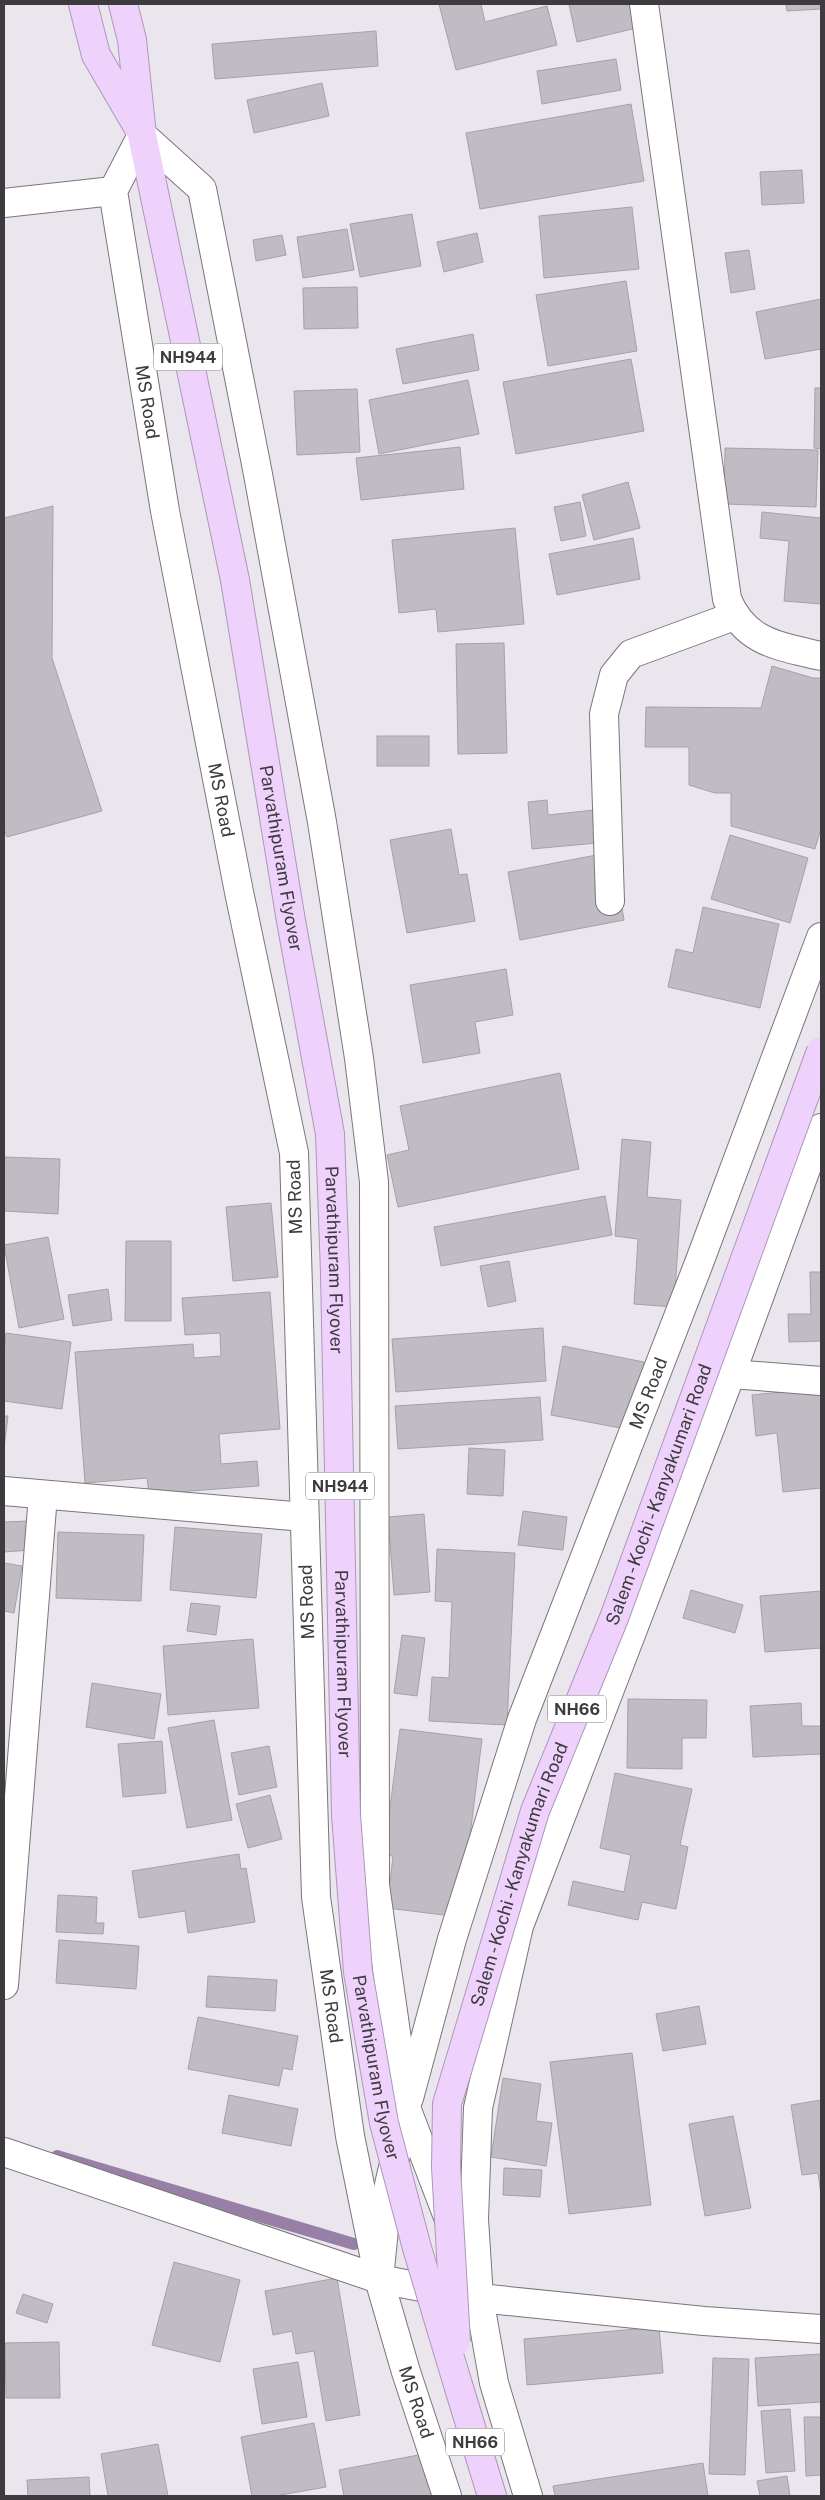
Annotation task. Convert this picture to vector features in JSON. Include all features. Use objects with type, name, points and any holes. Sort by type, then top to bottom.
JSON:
[{"type":"highway","name":"MS Road","points":[[83,4],[96,55],[142,135]]},
{"type":"highway","name":"NH944","points":[[123,4],[132,40],[142,135]]},
{"type":"highway","name":"Parvathipuram Flyover","points":[[142,135],[234,580],[291,921],[330,1134],[336,1283],[346,1815],[358,1972],[384,2123],[417,2248],[459,2388]]},
{"type":"highway","name":"Salem - Kochi - Kanyakumari Road","points":[[492,2496],[459,2388],[446,2167],[446,2104],[535,1811],[614,1618],[821,1051]]},
{"type":"street","points":[[644,4],[722,579],[727,599],[734,616],[747,631],[764,641],[821,656]]},
{"type":"street","points":[[4,204],[113,191],[142,135]]},
{"type":"street","name":"MS Road","points":[[142,135],[202,190],[259,479],[322,822],[359,1058],[374,1182],[375,1885],[407,2110],[479,2298]]},
{"type":"street","name":"MS Road","points":[[113,191],[165,511],[239,892],[294,1153],[316,1897],[350,2136],[379,2279],[406,2372],[448,2496]]},
{"type":"street","points":[[610,901],[604,714],[614,675],[631,654],[734,616]]},
{"type":"street","name":"MS Road","points":[[379,2279],[388,2189],[420,2053],[452,1939],[522,1718],[699,1263],[821,937]]},
{"type":"street","points":[[528,2496],[494,2383],[479,2298],[474,2219],[478,2108],[519,1926],[731,1374],[821,1128]]},
{"type":"street","points":[[731,1374],[821,1381]]},
{"type":"street","points":[[4,1491],[304,1517]]},
{"type":"street","points":[[4,1985],[43,1495]]},
{"type":"street","points":[[4,2152],[379,2279],[479,2298],[704,2320],[821,2328]]},
{"type":"building","points":[[439,4],[481,4],[485,22],[547,6],[557,45],[456,70]]},
{"type":"building","points":[[569,4],[635,4],[641,27],[577,42]]},
{"type":"building","points":[[786,4],[821,4],[821,9],[787,11]]},
{"type":"building","points":[[376,31],[378,66],[215,79],[212,44]]},
{"type":"building","points":[[616,59],[621,90],[542,104],[537,71]]},
{"type":"building","points":[[322,83],[329,116],[254,133],[247,100]]},
{"type":"building","points":[[631,104],[644,181],[480,209],[466,133]]},
{"type":"building","points":[[802,170],[804,203],[762,205],[760,172]]},
{"type":"building","points":[[632,207],[639,269],[544,278],[539,216]]},
{"type":"building","points":[[412,214],[421,266],[360,277],[350,224]]},
{"type":"building","points":[[347,229],[354,270],[303,278],[297,237]]},
{"type":"building","points":[[477,233],[483,262],[444,272],[437,242]]},
{"type":"building","points":[[282,235],[286,255],[256,261],[253,240]]},
{"type":"building","points":[[749,250],[755,289],[731,293],[725,253]]},
{"type":"building","points":[[626,281],[637,351],[548,366],[536,295]]},
{"type":"building","points":[[357,287],[358,328],[304,329],[303,288]]},
{"type":"building","points":[[821,299],[821,349],[765,359],[756,312]]},
{"type":"building","points":[[473,334],[479,370],[403,384],[396,349]]},
{"type":"building","points":[[631,359],[644,431],[516,454],[503,382]]},
{"type":"building","points":[[468,380],[479,434],[379,454],[369,400]]},
{"type":"building","points":[[815,388],[821,388],[821,449],[814,448]]},
{"type":"building","points":[[357,389],[360,452],[297,455],[294,391]]},
{"type":"building","points":[[460,447],[464,489],[361,500],[356,458]]},
{"type":"building","points":[[725,448],[818,450],[816,507],[724,504]]},
{"type":"building","points":[[628,482],[640,528],[594,540],[582,495]]},
{"type":"building","points":[[580,502],[586,536],[561,541],[554,507]]},
{"type":"building","points":[[53,506],[52,658],[102,811],[7,837],[4,829],[4,518]]},
{"type":"building","points":[[762,512],[821,518],[821,604],[784,601],[789,541],[760,538]]},
{"type":"building","points":[[515,528],[524,624],[438,632],[436,609],[399,613],[392,540]]},
{"type":"building","points":[[633,538],[640,579],[557,595],[549,554]]},
{"type":"building","points":[[504,643],[507,753],[458,754],[456,644]]},
{"type":"building","points":[[772,666],[813,678],[821,678],[821,828],[815,849],[731,826],[731,793],[715,793],[689,785],[689,747],[645,747],[646,707],[761,708]]},
{"type":"building","points":[[377,736],[429,736],[429,766],[377,766]]},
{"type":"building","points":[[547,800],[548,815],[594,810],[597,843],[532,849],[528,802]]},
{"type":"building","points":[[451,829],[459,875],[467,874],[475,921],[407,933],[390,840]]},
{"type":"building","points":[[730,835],[808,858],[790,923],[711,899]]},
{"type":"building","points":[[612,852],[624,920],[520,940],[508,872]]},
{"type":"building","points":[[703,907],[779,924],[760,1008],[668,987],[676,949],[693,953]]},
{"type":"building","points":[[506,969],[513,1015],[475,1022],[480,1053],[423,1063],[410,985]]},
{"type":"building","points":[[560,1073],[579,1169],[398,1207],[387,1155],[409,1150],[400,1106]]},
{"type":"building","points":[[622,1139],[651,1142],[647,1197],[681,1200],[674,1307],[634,1304],[638,1239],[615,1236]]},
{"type":"building","points":[[4,1157],[60,1159],[58,1214],[4,1211]]},
{"type":"building","points":[[605,1196],[612,1235],[441,1266],[434,1227]]},
{"type":"building","points":[[271,1203],[278,1277],[233,1281],[226,1207]]},
{"type":"building","points":[[48,1237],[64,1319],[19,1328],[4,1245]]},
{"type":"building","points":[[126,1241],[171,1241],[171,1321],[125,1321]]},
{"type":"building","points":[[509,1261],[516,1301],[488,1307],[480,1266]]},
{"type":"building","points":[[810,1272],[821,1272],[821,1341],[789,1342],[788,1314],[811,1314]]},
{"type":"building","points":[[108,1289],[112,1320],[73,1326],[68,1295]]},
{"type":"building","points":[[270,1292],[280,1429],[219,1434],[221,1464],[257,1461],[259,1486],[149,1494],[147,1478],[85,1483],[75,1352],[193,1344],[194,1358],[221,1356],[220,1333],[185,1335],[182,1298]]},
{"type":"building","points":[[543,1328],[546,1381],[396,1392],[392,1339]]},
{"type":"building","points":[[6,1333],[71,1342],[62,1409],[4,1401]]},
{"type":"building","points":[[563,1346],[644,1362],[631,1430],[551,1415]]},
{"type":"building","points":[[821,1388],[821,1488],[783,1492],[777,1433],[756,1436],[752,1395]]},
{"type":"building","points":[[540,1397],[543,1440],[398,1449],[395,1406]]},
{"type":"building","points":[[4,1416],[8,1416],[4,1448]]},
{"type":"building","points":[[469,1448],[505,1450],[503,1496],[467,1494]]},
{"type":"building","points":[[523,1511],[567,1517],[563,1550],[518,1545]]},
{"type":"building","points":[[424,1514],[430,1592],[394,1595],[388,1517]]},
{"type":"building","points":[[29,1521],[31,1550],[4,1552],[4,1522]]},
{"type":"building","points":[[175,1527],[262,1534],[256,1598],[170,1590]]},
{"type":"building","points":[[58,1532],[144,1535],[141,1601],[56,1598]]},
{"type":"building","points":[[437,1549],[515,1553],[507,1725],[429,1721],[432,1677],[449,1678],[452,1602],[435,1601]]},
{"type":"building","points":[[4,1563],[22,1566],[14,1613],[4,1611]]},
{"type":"building","points":[[691,1590],[743,1605],[735,1633],[683,1618]]},
{"type":"building","points":[[821,1591],[821,1648],[765,1652],[760,1596]]},
{"type":"building","points":[[191,1603],[220,1606],[216,1635],[187,1631]]},
{"type":"building","points":[[402,1635],[425,1638],[417,1696],[394,1693]]},
{"type":"building","points":[[253,1639],[259,1708],[168,1715],[163,1646]]},
{"type":"building","points":[[92,1683],[161,1694],[154,1739],[86,1727]]},
{"type":"building","points":[[628,1699],[707,1700],[706,1738],[682,1738],[682,1769],[627,1768]]},
{"type":"building","points":[[801,1703],[802,1726],[821,1726],[821,1754],[753,1757],[750,1706]]},
{"type":"building","points":[[214,1720],[232,1820],[187,1828],[168,1728]]},
{"type":"building","points":[[400,1729],[482,1739],[460,1917],[387,1908],[393,1856],[384,1855]]},
{"type":"building","points":[[162,1741],[166,1793],[123,1797],[118,1744]]},
{"type":"building","points":[[269,1746],[277,1787],[239,1795],[231,1753]]},
{"type":"building","points":[[615,1773],[692,1789],[680,1845],[688,1847],[676,1909],[642,1902],[638,1920],[568,1905],[573,1881],[624,1892],[631,1855],[600,1848]]},
{"type":"building","points":[[270,1795],[282,1839],[248,1848],[236,1804]]},
{"type":"building","points":[[239,1854],[241,1869],[246,1868],[255,1922],[188,1933],[185,1911],[139,1918],[132,1871]]},
{"type":"building","points":[[58,1895],[97,1897],[96,1923],[104,1923],[103,1934],[56,1932]]},
{"type":"building","points":[[59,1940],[139,1946],[136,1989],[56,1983]]},
{"type":"building","points":[[208,1976],[277,1980],[275,2011],[206,2007]]},
{"type":"building","points":[[699,2006],[706,2044],[663,2051],[656,2014]]},
{"type":"building","points":[[198,2017],[298,2036],[292,2070],[283,2068],[279,2086],[188,2069]]},
{"type":"building","points":[[632,2053],[651,2205],[569,2214],[550,2062]]},
{"type":"building","points":[[503,2078],[541,2084],[536,2121],[552,2123],[546,2166],[491,2157]]},
{"type":"building","points":[[229,2095],[298,2109],[291,2146],[222,2133]]},
{"type":"building","points":[[821,2100],[821,2195],[818,2173],[802,2175],[791,2105]]},
{"type":"building","points":[[733,2116],[751,2208],[705,2216],[689,2124]]},
{"type":"building","points":[[504,2168],[542,2170],[540,2197],[503,2195]]},
{"type":"building","points":[[174,2262],[240,2280],[220,2362],[152,2345]]},
{"type":"building","points":[[337,2278],[360,2415],[326,2421],[314,2351],[296,2354],[292,2331],[273,2335],[265,2291]]},
{"type":"building","points":[[23,2294],[53,2304],[47,2323],[16,2313]]},
{"type":"building","points":[[659,2327],[663,2373],[527,2385],[524,2339]]},
{"type":"building","points":[[59,2342],[60,2398],[6,2398],[5,2343]]},
{"type":"building","points":[[821,2354],[821,2402],[758,2406],[755,2358]]},
{"type":"building","points":[[713,2358],[749,2359],[745,2475],[709,2474]]},
{"type":"building","points":[[298,2362],[307,2417],[262,2424],[253,2369]]},
{"type":"building","points":[[790,2409],[795,2471],[766,2473],[761,2411]]},
{"type":"building","points":[[804,2417],[821,2417],[821,2475],[806,2476]]},
{"type":"building","points":[[314,2423],[326,2487],[275,2496],[252,2496],[241,2437]]},
{"type":"building","points":[[158,2444],[168,2496],[108,2496],[101,2454]]},
{"type":"building","points":[[429,2453],[436,2496],[344,2496],[339,2470]]},
{"type":"building","points":[[703,2463],[708,2496],[555,2496],[553,2486]]},
{"type":"building","points":[[787,2476],[790,2496],[760,2496],[757,2481]]},
{"type":"building","points":[[89,2477],[90,2496],[28,2496],[27,2480]]},
{"type":"waterway","points":[[57,2156],[354,2244]]}]
